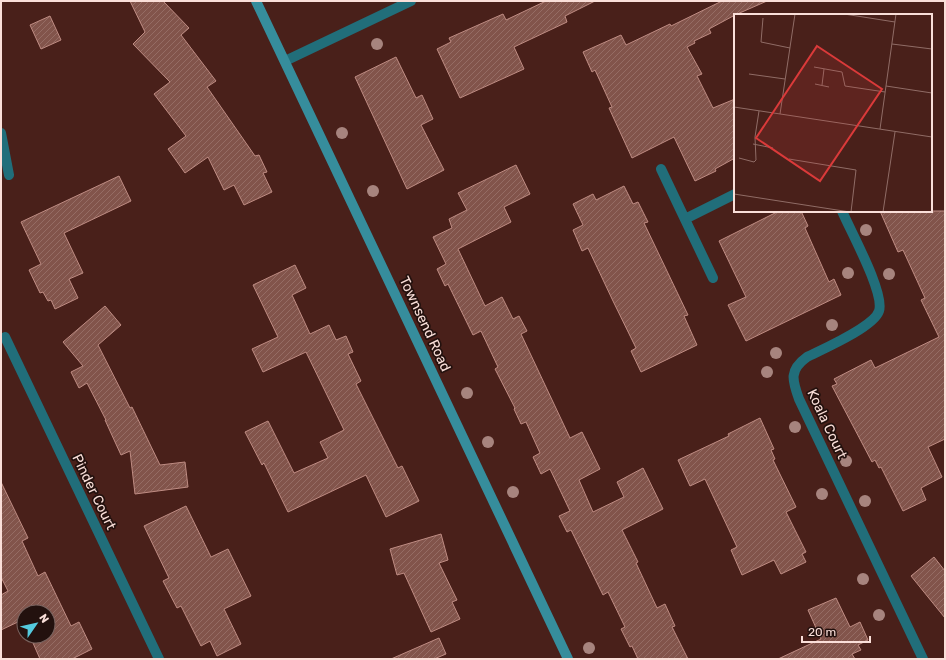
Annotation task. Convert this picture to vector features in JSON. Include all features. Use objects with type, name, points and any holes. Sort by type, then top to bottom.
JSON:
[{"type":"main road","name":"Townsend Road","points":[[256,1],[568,659]]},
{"type":"street","points":[[285,61],[411,1]]},
{"type":"street","points":[[1,134],[9,175]]},
{"type":"street","points":[[661,169],[713,278]]},
{"type":"street","points":[[685,219],[734,194]]},
{"type":"street","name":"Koala Court","points":[[842,212],[874,282],[878,296],[879,311],[871,321],[862,328],[807,357],[799,363],[794,371],[793,385],[923,659]]},
{"type":"street","name":"Pinder Court","points":[[5,337],[159,659]]},
{"type":"building","points":[[130,1],[163,1],[189,28],[181,35],[216,81],[207,87],[255,156],[259,155],[267,172],[263,173],[272,192],[244,205],[234,185],[224,190],[208,157],[185,173],[168,149],[186,136],[154,94],[170,82],[133,44],[145,32]]},
{"type":"building","points":[[546,1],[595,1],[565,16],[567,22],[514,47],[524,69],[460,98],[437,49],[451,42],[449,38],[503,14],[506,20]]},
{"type":"building","points":[[722,1],[767,1],[737,14],[734,14],[734,16],[709,29],[711,33],[694,41],[695,43],[687,47],[702,74],[697,76],[713,108],[734,99],[734,159],[715,169],[716,171],[695,181],[674,137],[632,158],[609,108],[612,107],[595,70],[592,72],[583,52],[621,35],[626,45],[670,24],[671,26]]},
{"type":"building","points":[[50,16],[61,40],[41,49],[30,25]]},
{"type":"building","points":[[396,57],[416,98],[422,95],[433,119],[421,125],[444,170],[407,189],[355,77]]},
{"type":"building","points":[[516,165],[530,194],[504,207],[511,222],[458,249],[485,306],[502,297],[513,319],[519,316],[527,331],[521,334],[570,438],[582,432],[600,469],[579,480],[593,512],[624,497],[617,482],[643,468],[663,509],[622,530],[638,562],[636,563],[657,608],[665,604],[675,626],[672,627],[688,659],[638,659],[632,646],[630,647],[621,629],[625,627],[608,592],[603,595],[571,530],[567,532],[559,516],[570,511],[550,469],[541,474],[533,457],[540,453],[526,422],[521,424],[514,409],[515,408],[495,369],[498,367],[481,331],[473,335],[448,284],[445,286],[437,269],[446,264],[433,237],[452,228],[449,219],[467,210],[458,193]]},
{"type":"building","points":[[119,176],[131,201],[64,233],[83,273],[69,279],[78,298],[55,309],[51,300],[48,301],[43,292],[40,293],[29,270],[41,264],[21,222]]},
{"type":"building","points":[[624,186],[633,204],[638,202],[648,222],[644,223],[688,315],[684,316],[697,345],[641,372],[631,351],[636,348],[588,248],[582,251],[573,230],[583,225],[573,204],[593,194],[596,200]]},
{"type":"building","points":[[945,211],[945,439],[928,447],[942,477],[921,488],[926,500],[903,511],[881,467],[879,468],[875,460],[872,462],[832,386],[837,384],[834,379],[871,360],[875,368],[939,337],[921,300],[925,298],[903,250],[898,252],[880,212]]},
{"type":"building","points":[[777,212],[801,212],[808,226],[805,228],[829,282],[834,279],[841,295],[746,341],[728,305],[746,297],[719,241]]},
{"type":"building","points":[[295,265],[306,288],[292,295],[310,334],[329,325],[336,340],[346,336],[353,352],[348,354],[361,381],[356,384],[398,468],[402,466],[419,501],[386,517],[366,475],[288,512],[264,463],[262,465],[245,432],[268,421],[294,473],[328,458],[320,442],[344,430],[306,352],[263,372],[252,349],[278,337],[253,285]]},
{"type":"building","points":[[105,306],[121,325],[98,345],[130,408],[132,407],[160,465],[185,462],[188,487],[135,494],[130,451],[121,455],[106,420],[87,383],[79,388],[71,372],[83,366],[63,342]]},
{"type":"building","points":[[760,418],[774,449],[771,450],[775,459],[773,460],[796,507],[786,512],[806,552],[802,554],[806,562],[781,574],[774,560],[742,575],[731,550],[737,547],[705,479],[690,486],[678,460],[729,436],[728,434]]},
{"type":"building","points":[[1,482],[28,538],[22,541],[38,576],[45,572],[71,626],[79,622],[92,649],[72,659],[40,659],[33,644],[56,644],[56,604],[16,604],[16,623],[1,630],[1,595],[8,591],[1,577]]},
{"type":"building","points":[[186,506],[211,557],[228,549],[251,596],[224,609],[241,644],[217,656],[210,641],[201,646],[181,606],[177,608],[163,581],[169,578],[144,526]]},
{"type":"building","points":[[441,534],[448,560],[439,563],[457,600],[452,602],[460,619],[431,632],[404,573],[397,575],[390,549]]},
{"type":"building","points":[[934,557],[945,571],[945,618],[911,576]]},
{"type":"building","points":[[836,598],[850,627],[860,622],[868,640],[858,645],[861,650],[852,654],[855,659],[778,659],[821,639],[808,610]]},
{"type":"building","points":[[439,638],[446,654],[434,659],[391,659]]}]
